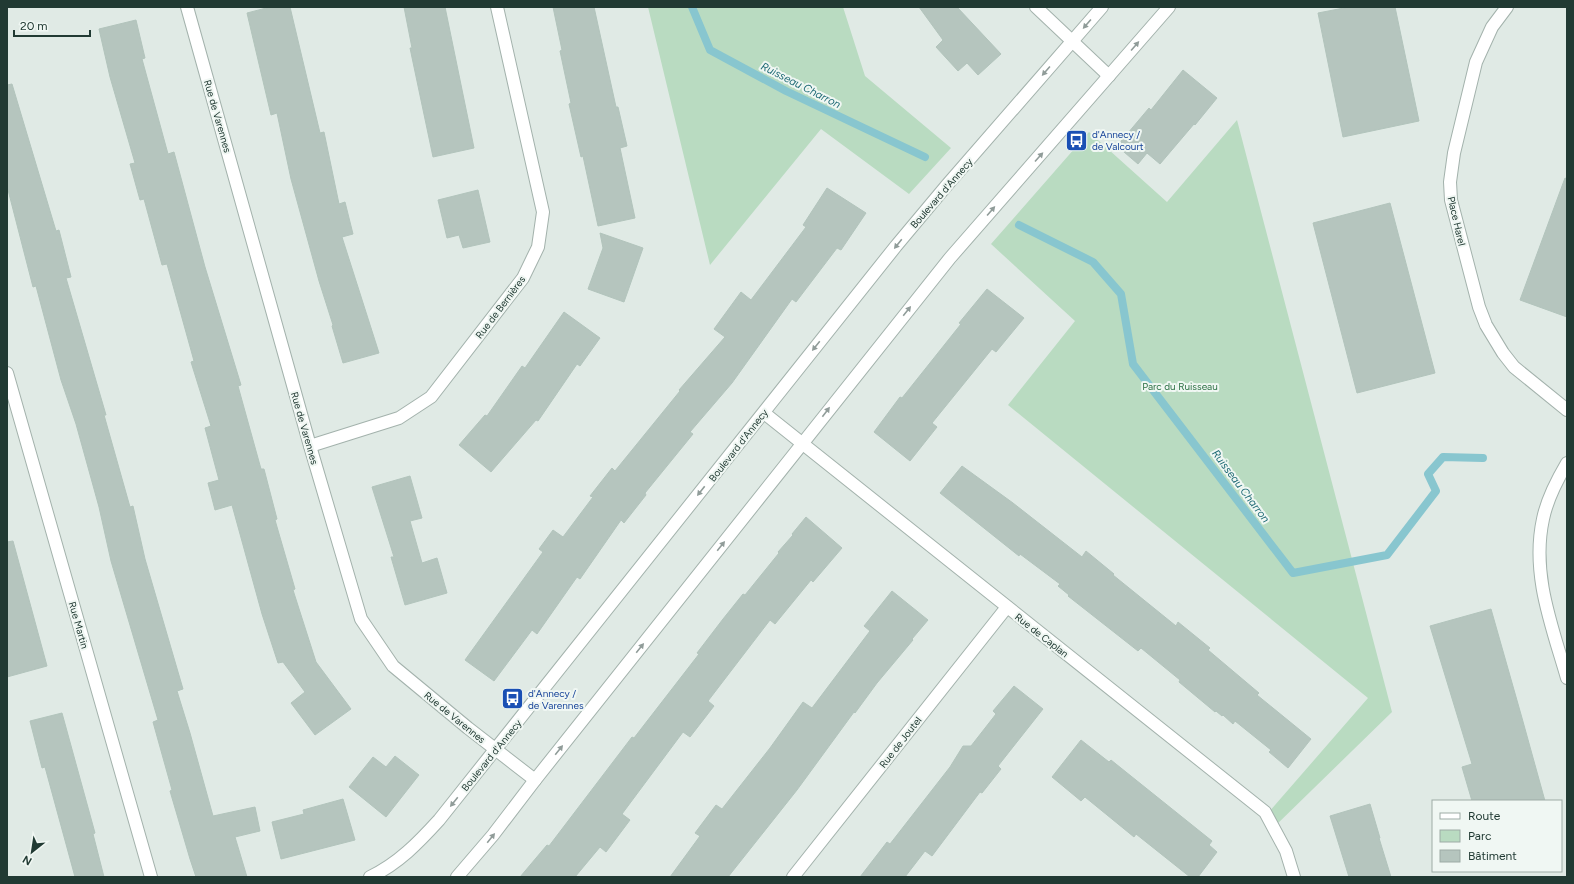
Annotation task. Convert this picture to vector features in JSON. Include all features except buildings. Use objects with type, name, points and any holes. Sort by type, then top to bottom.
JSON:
[{"type":"street","name":"Rue de Varennes","points":[[188,7],[310,446],[361,620],[393,666],[534,780]]},
{"type":"street","name":"Rue de Bernières","points":[[310,446],[399,418],[431,397],[523,278],[538,247],[543,212],[497,7]]},
{"type":"street","points":[[1036,7],[1109,76]]},
{"type":"street","name":"Boulevard d'Annecy","points":[[370,877],[398,860],[439,820],[917,220],[1102,7]]},
{"type":"street","points":[[457,877],[493,835],[534,780],[950,258],[1169,7]]},
{"type":"street","name":"Place Harel","points":[[1507,7],[1492,27],[1476,62],[1454,153],[1450,182],[1451,195],[1456,220],[1479,307],[1486,325],[1503,353],[1514,367],[1567,410]]},
{"type":"street","name":"Rue Martin","points":[[7,373],[151,877]]},
{"type":"street","name":"Rue de Caplan","points":[[764,413],[1265,812],[1286,851],[1294,877]]},
{"type":"street","points":[[1567,463],[1550,498],[1543,518],[1539,559],[1544,599],[1567,678]]},
{"type":"street","name":"Rue de Joutel","points":[[793,877],[1007,607]]},
{"type":"green space","points":[[648,7],[843,7],[865,76],[951,148],[909,194],[821,129],[710,265]]},
{"type":"green space","name":"Parc du Ruisseau","points":[[1237,120],[1392,712],[1272,829],[1262,820],[1368,698],[1008,405],[1075,321],[991,244],[1089,132],[1167,202]]},
{"type":"waterway","name":"Ruisseau Charron","points":[[692,7],[710,50],[786,91],[925,157]]},
{"type":"waterway","name":"Ruisseau Charron","points":[[1019,225],[1093,262],[1121,294],[1133,364],[1293,573],[1387,555],[1436,491],[1428,474],[1443,457],[1483,458]]},
{"type":"place","name":"d'Annecy / de Valcourt","points":[[1077,140]]},
{"type":"place","name":"d'Annecy / de Varennes","points":[[512,699]]}]
